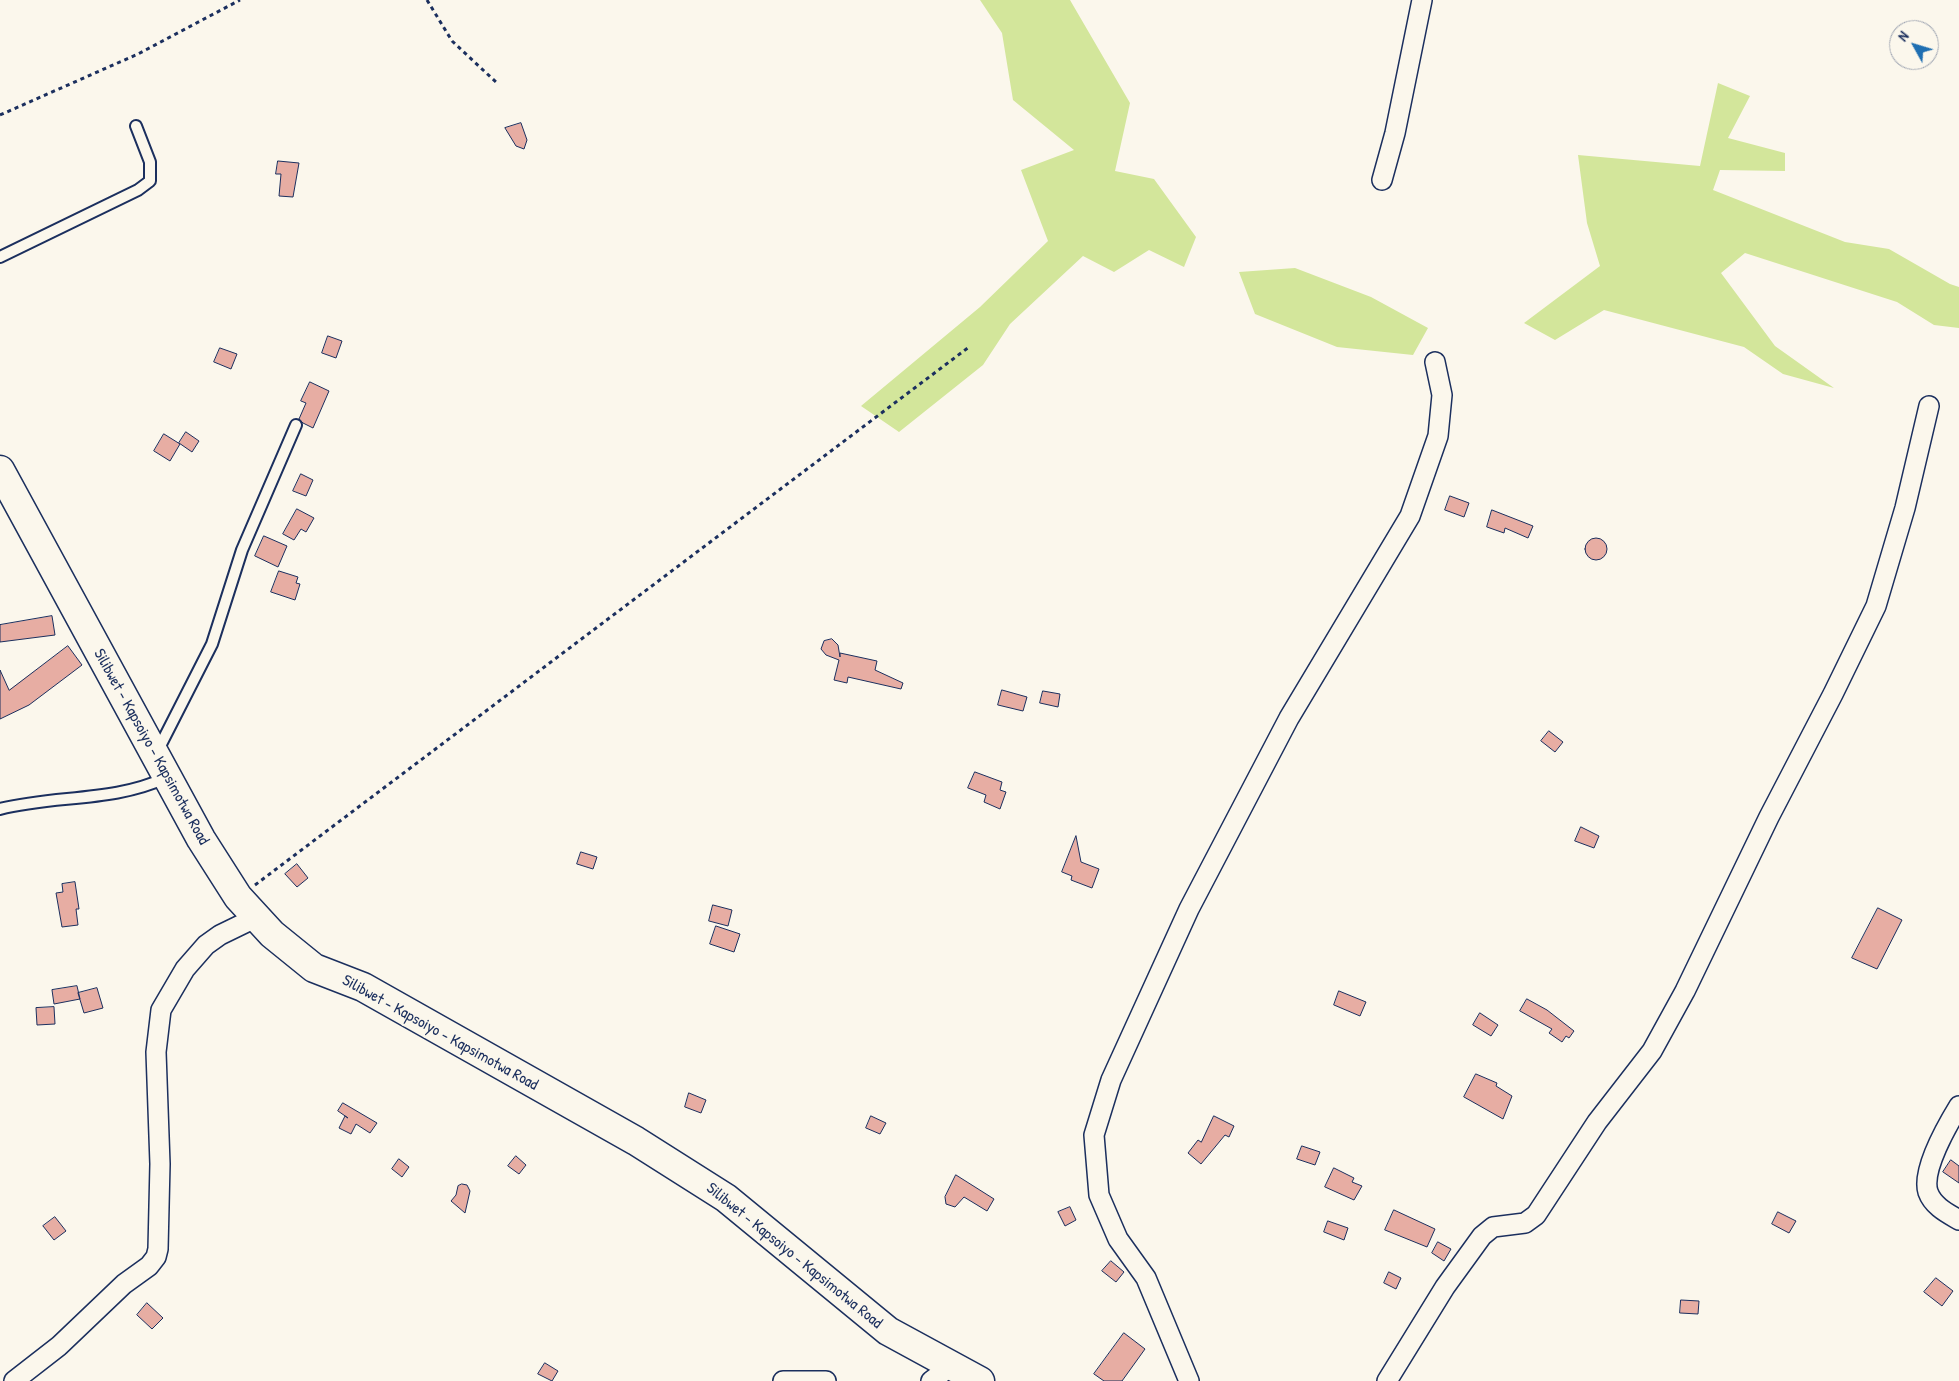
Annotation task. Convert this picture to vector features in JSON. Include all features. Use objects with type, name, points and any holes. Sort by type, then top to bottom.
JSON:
[{"type":"street","points":[[1382,180],[1395,133],[1422,0]]},
{"type":"street","points":[[1188,1381],[1146,1278],[1118,1239],[1099,1195],[1094,1134],[1111,1080],[1190,909],[1290,718],[1410,516],[1438,436],[1442,395],[1436,362]]},
{"type":"street","points":[[1387,1381],[1445,1287],[1482,1236],[1493,1227],[1525,1223],[1536,1215],[1597,1122],[1652,1051],[1685,992],[1725,905],[1876,606],[1905,508],[1929,406]]},
{"type":"street","name":"Silibwet - Kapsoiyo - Kapsimotwa Road","points":[[0,470],[201,839],[238,897],[272,934],[314,968],[363,987],[636,1141],[726,1198],[941,1373],[980,1381]]},
{"type":"street","points":[[14,1381],[60,1346],[124,1284],[149,1266],[156,1258],[158,1249],[160,1164],[156,1052],[161,1010],[185,969],[206,945],[220,935],[257,917]]},
{"type":"street","points":[[1959,1106],[1936,1150],[1928,1177],[1928,1191],[1935,1204],[1959,1220]]},
{"type":"street","points":[[783,1381],[826,1381]]},
{"type":"lane","points":[[0,257],[138,190],[150,181],[150,162],[136,126]]},
{"type":"lane","points":[[0,809],[19,804],[118,793],[161,766],[212,644],[242,550],[296,425]]},
{"type":"path","points":[[0,115],[138,54],[158,41],[240,0]]},
{"type":"path","points":[[427,0],[452,41],[497,83]]},
{"type":"path","points":[[238,897],[969,347]]},
{"type":"green space","points":[[980,0],[1070,0],[1130,103],[1115,171],[1154,179],[1196,237],[1184,267],[1149,250],[1114,272],[1083,256],[1010,324],[983,365],[899,432],[861,406],[980,307],[1048,241],[1021,170],[1074,150],[1013,100],[1002,33]]},
{"type":"green space","points":[[1718,83],[1750,96],[1728,138],[1785,153],[1785,171],[1720,170],[1713,190],[1845,242],[1889,249],[1950,284],[1959,287],[1959,328],[1934,325],[1897,302],[1745,253],[1721,273],[1775,346],[1834,388],[1783,374],[1744,347],[1604,310],[1555,340],[1524,323],[1600,266],[1587,223],[1578,155],[1700,166]]},
{"type":"green space","points":[[1295,268],[1371,297],[1428,328],[1413,355],[1337,347],[1255,314],[1239,272]]},
{"type":"building","points":[[521,123],[527,140],[524,149],[516,146],[505,128]]},
{"type":"building","points":[[278,161],[299,163],[293,197],[279,196],[281,174],[276,174]]},
{"type":"building","points":[[328,336],[342,341],[336,358],[322,353]]},
{"type":"building","points":[[220,348],[237,354],[231,369],[214,362]]},
{"type":"building","points":[[310,382],[329,391],[313,428],[299,419],[306,403],[301,401]]},
{"type":"building","points":[[186,432],[199,441],[192,452],[179,443]]},
{"type":"building","points":[[164,434],[180,444],[170,461],[154,451]]},
{"type":"building","points":[[301,474],[313,480],[306,496],[293,491]]},
{"type":"building","points":[[1450,496],[1469,503],[1464,517],[1445,510]]},
{"type":"building","points":[[297,509],[314,518],[306,532],[301,529],[294,540],[283,534]]},
{"type":"building","points":[[1492,510],[1533,526],[1528,538],[1505,528],[1504,533],[1487,527]]},
{"type":"building","points":[[264,536],[287,546],[278,567],[255,556]]},
{"type":"building","points":[[1596,538],[1606,545],[1607,549],[1600,559],[1596,560],[1586,553],[1585,549],[1592,539]]},
{"type":"building","points":[[279,571],[298,577],[296,583],[300,584],[295,600],[271,592]]},
{"type":"building","points":[[52,616],[55,635],[0,642],[0,625]]},
{"type":"building","points":[[832,639],[838,645],[840,657],[840,653],[877,661],[875,670],[903,683],[901,689],[848,677],[847,683],[834,680],[839,660],[826,655],[821,649],[824,641]]},
{"type":"building","points":[[68,646],[82,665],[29,705],[0,719],[0,670],[9,690]]},
{"type":"building","points":[[1002,690],[1027,697],[1023,711],[998,705]]},
{"type":"building","points":[[1043,691],[1060,694],[1058,707],[1040,703]]},
{"type":"building","points":[[1549,731],[1563,742],[1555,752],[1541,741]]},
{"type":"building","points":[[975,772],[1002,782],[1000,790],[1006,792],[1000,809],[984,802],[986,795],[968,788]]},
{"type":"building","points":[[1581,827],[1599,836],[1594,848],[1575,841]]},
{"type":"building","points":[[1076,836],[1081,862],[1099,869],[1092,888],[1071,880],[1072,876],[1062,872]]},
{"type":"building","points":[[581,852],[597,857],[593,869],[577,864]]},
{"type":"building","points":[[297,864],[308,878],[297,887],[285,874]]},
{"type":"building","points":[[75,882],[79,909],[76,909],[78,925],[62,927],[56,893],[63,892],[62,884]]},
{"type":"building","points":[[713,905],[732,910],[728,926],[709,921]]},
{"type":"building","points":[[1878,908],[1902,920],[1877,969],[1852,958]]},
{"type":"building","points":[[716,926],[740,934],[734,952],[710,944]]},
{"type":"building","points":[[77,986],[80,999],[54,1004],[52,990]]},
{"type":"building","points":[[97,988],[103,1008],[84,1013],[78,993]]},
{"type":"building","points":[[1339,991],[1366,1002],[1360,1016],[1334,1005]]},
{"type":"building","points":[[1527,999],[1547,1010],[1574,1031],[1569,1038],[1566,1036],[1562,1042],[1549,1033],[1552,1029],[1520,1011]]},
{"type":"building","points":[[54,1007],[55,1024],[37,1025],[36,1008]]},
{"type":"building","points":[[1480,1013],[1498,1025],[1491,1036],[1473,1025]]},
{"type":"building","points":[[1476,1074],[1497,1083],[1496,1086],[1512,1096],[1503,1119],[1464,1097]]},
{"type":"building","points":[[689,1093],[706,1100],[701,1113],[685,1107]]},
{"type":"building","points":[[343,1103],[377,1123],[370,1133],[356,1124],[351,1134],[339,1128],[345,1116],[348,1118],[338,1111]]},
{"type":"building","points":[[871,1116],[886,1123],[880,1134],[866,1128]]},
{"type":"building","points":[[1214,1116],[1234,1126],[1229,1137],[1225,1135],[1201,1164],[1188,1153],[1198,1140],[1201,1142]]},
{"type":"building","points":[[1302,1146],[1320,1152],[1315,1165],[1297,1159]]},
{"type":"building","points":[[516,1156],[526,1165],[519,1174],[508,1166]]},
{"type":"building","points":[[399,1159],[409,1167],[402,1177],[392,1169]]},
{"type":"building","points":[[1951,1160],[1959,1166],[1959,1183],[1943,1172]]},
{"type":"building","points":[[1334,1168],[1354,1178],[1352,1182],[1362,1186],[1354,1200],[1325,1187]]},
{"type":"building","points":[[956,1175],[994,1199],[987,1211],[964,1197],[955,1207],[946,1204],[945,1197]]},
{"type":"building","points":[[462,1184],[467,1185],[470,1191],[465,1213],[451,1201],[456,1195],[458,1186]]},
{"type":"building","points":[[1070,1207],[1076,1220],[1065,1226],[1058,1212]]},
{"type":"building","points":[[1394,1210],[1435,1229],[1427,1247],[1385,1230]]},
{"type":"building","points":[[1778,1212],[1796,1221],[1789,1233],[1772,1224]]},
{"type":"building","points":[[55,1217],[66,1231],[54,1240],[43,1226]]},
{"type":"building","points":[[1328,1221],[1348,1228],[1344,1240],[1324,1232]]},
{"type":"building","points":[[1438,1242],[1451,1249],[1444,1261],[1432,1253]]},
{"type":"building","points":[[1111,1261],[1124,1272],[1116,1282],[1102,1271]]},
{"type":"building","points":[[1389,1272],[1401,1278],[1396,1289],[1384,1283]]},
{"type":"building","points":[[1936,1278],[1953,1291],[1942,1306],[1924,1292]]},
{"type":"building","points":[[1681,1300],[1699,1301],[1698,1314],[1680,1313]]},
{"type":"building","points":[[147,1303],[163,1318],[152,1329],[137,1315]]},
{"type":"building","points":[[1124,1333],[1145,1349],[1122,1381],[1104,1381],[1094,1374]]},
{"type":"building","points":[[545,1363],[558,1371],[552,1381],[538,1374]]}]
